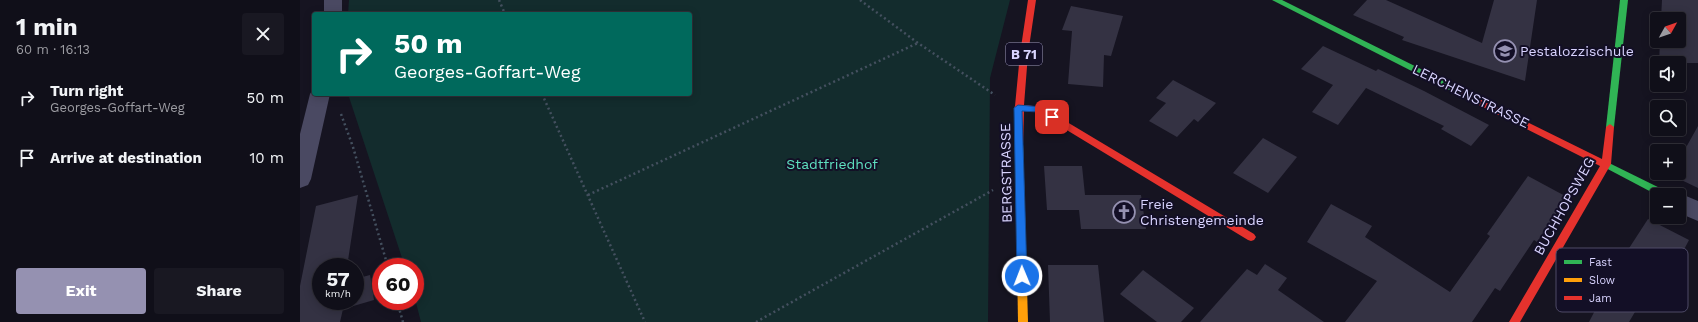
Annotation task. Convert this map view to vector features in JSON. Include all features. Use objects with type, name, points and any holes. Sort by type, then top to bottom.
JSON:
[{"type":"street","points":[[333,0],[334,12]]},
{"type":"street","name":"BERGSTRASSE","points":[[1023,322],[1018,108],[1024,50],[1032,0]]},
{"type":"street","name":"LERCHENSTRASSE","points":[[1276,0],[1652,188]]},
{"type":"street","name":"BUCHHOPSWEG","points":[[1557,248],[1606,164],[1624,0]]},
{"type":"street","points":[[300,178],[320,96]]},
{"type":"street","points":[[1018,108],[1039,109],[1251,237]]},
{"type":"street","points":[[1686,206],[1698,212]]},
{"type":"street","name":"BUCHHOPSWEG","points":[[1514,322],[1556,250]]},
{"type":"path","points":[[499,0],[504,12]]},
{"type":"path","points":[[860,0],[918,43],[995,96],[1018,108]]},
{"type":"path","points":[[588,195],[918,43]]},
{"type":"path","points":[[543,96],[645,322]]},
{"type":"path","points":[[340,109],[353,147],[385,258]]},
{"type":"path","points":[[756,322],[993,190]]},
{"type":"path","points":[[400,310],[403,322]]},
{"type":"green space","name":"Stadtfriedhof","points":[[349,0],[1010,0],[990,78],[988,322],[421,322],[418,310],[424,310],[424,258],[402,258],[349,96],[692,96],[692,12],[348,12]]},
{"type":"building","points":[[1367,0],[1386,0],[1482,43],[1494,0],[1537,0],[1525,81],[1402,40],[1404,37],[1353,15]]},
{"type":"building","points":[[1662,0],[1698,0],[1698,63],[1686,63],[1686,56],[1659,56],[1660,48],[1686,48],[1686,12],[1661,12]]},
{"type":"building","points":[[1071,6],[1123,16],[1111,56],[1104,55],[1103,87],[1068,84],[1072,31],[1062,30]]},
{"type":"building","points":[[1323,46],[1376,71],[1378,69],[1489,125],[1471,146],[1441,129],[1444,126],[1366,88],[1338,125],[1312,112],[1333,85],[1301,69]]},
{"type":"building","points":[[1173,80],[1216,103],[1198,122],[1194,119],[1177,137],[1149,121],[1166,103],[1156,98]]},
{"type":"building","points":[[1698,126],[1698,188],[1681,180],[1686,180],[1686,147]]},
{"type":"building","points":[[1263,138],[1297,157],[1268,193],[1233,173]]},
{"type":"building","points":[[1044,166],[1082,166],[1085,195],[1141,195],[1146,229],[1081,229],[1079,210],[1047,210]]},
{"type":"building","points":[[1528,176],[1567,197],[1537,242],[1534,240],[1500,291],[1495,288],[1472,322],[1345,322],[1377,281],[1307,242],[1331,204],[1372,226],[1365,237],[1450,292],[1490,236],[1487,234]]},
{"type":"building","points":[[358,195],[348,258],[312,258],[312,310],[343,310],[340,322],[300,322],[300,286],[316,206]]},
{"type":"building","points":[[1648,219],[1650,220],[1650,224],[1658,224],[1689,240],[1685,248],[1629,248]]},
{"type":"building","points":[[1265,264],[1287,278],[1278,290],[1324,322],[1200,322],[1247,269],[1257,275]]},
{"type":"building","points":[[1048,265],[1098,265],[1104,322],[1050,322]]},
{"type":"building","points":[[1143,270],[1194,308],[1181,322],[1157,322],[1120,294]]},
{"type":"building","points":[[370,275],[372,288],[372,301],[364,303],[364,277]]},
{"type":"building","points":[[1594,312],[1635,312],[1629,322],[1589,322]]},
{"type":"traffic: fast","points":[[1276,0],[1456,90]]},
{"type":"traffic: fast","points":[[1610,127],[1624,0]]},
{"type":"traffic: fast","points":[[1605,164],[1651,188]]},
{"type":"traffic: slow","points":[[1019,144],[1023,322]]},
{"type":"traffic: jam","points":[[1019,144],[1019,107],[1022,72],[1032,0]]},
{"type":"traffic: jam","points":[[1456,90],[1605,164]]},
{"type":"traffic: jam","points":[[1018,108],[1039,109],[1251,237]]},
{"type":"traffic: jam","points":[[1557,248],[1606,164],[1610,127]]},
{"type":"traffic: jam","points":[[1514,322],[1556,250]]},
{"type":"place","name":"Pestalozzischule","points":[[1505,51]]},
{"type":"place","name":"Freie Christengemeinde","points":[[1124,212]]},
{"type":"route","points":[[1022,276],[1018,108],[1039,109],[1052,117]]}]
